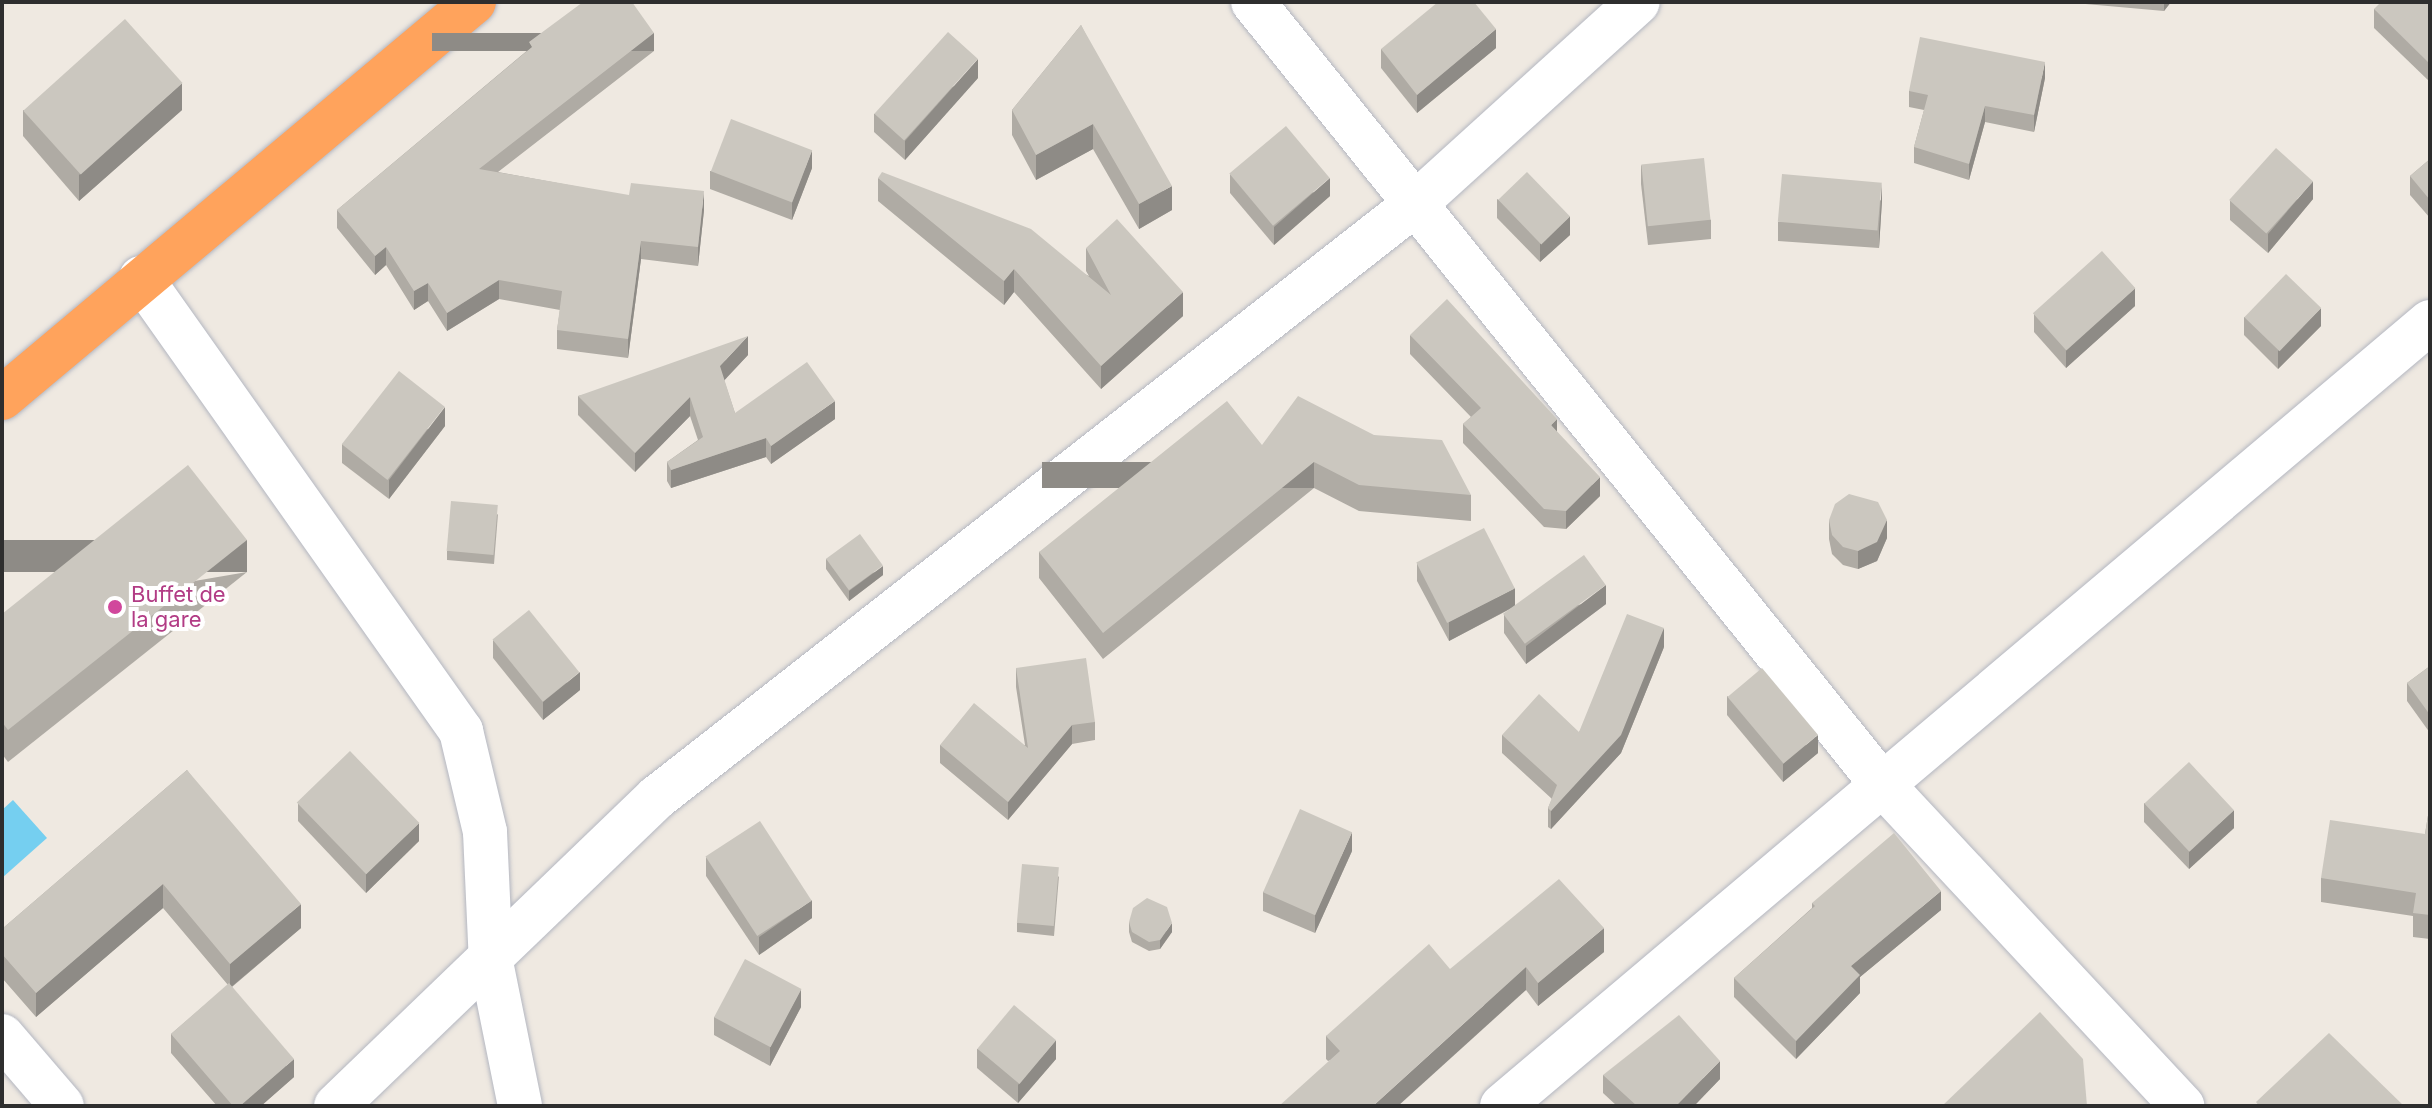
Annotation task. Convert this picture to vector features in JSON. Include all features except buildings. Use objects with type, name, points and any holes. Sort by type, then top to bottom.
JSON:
[{"type":"highway","points":[[2,398],[141,278],[474,2]]},
{"type":"street","points":[[1253,2],[1881,783],[2182,1106]]},
{"type":"street","points":[[336,1106],[491,962],[656,798],[1414,205],[1638,2]]},
{"type":"street","points":[[141,278],[461,731],[485,832],[491,962],[520,1106]]},
{"type":"street","points":[[1502,1106],[2430,322]]},
{"type":"street","points":[[2,1036],[62,1106]]},
{"type":"water","points":[[13,800],[47,838],[2,878],[2,810]]},
{"type":"place","name":"Buffet de la gare","points":[[115,607]]}]
